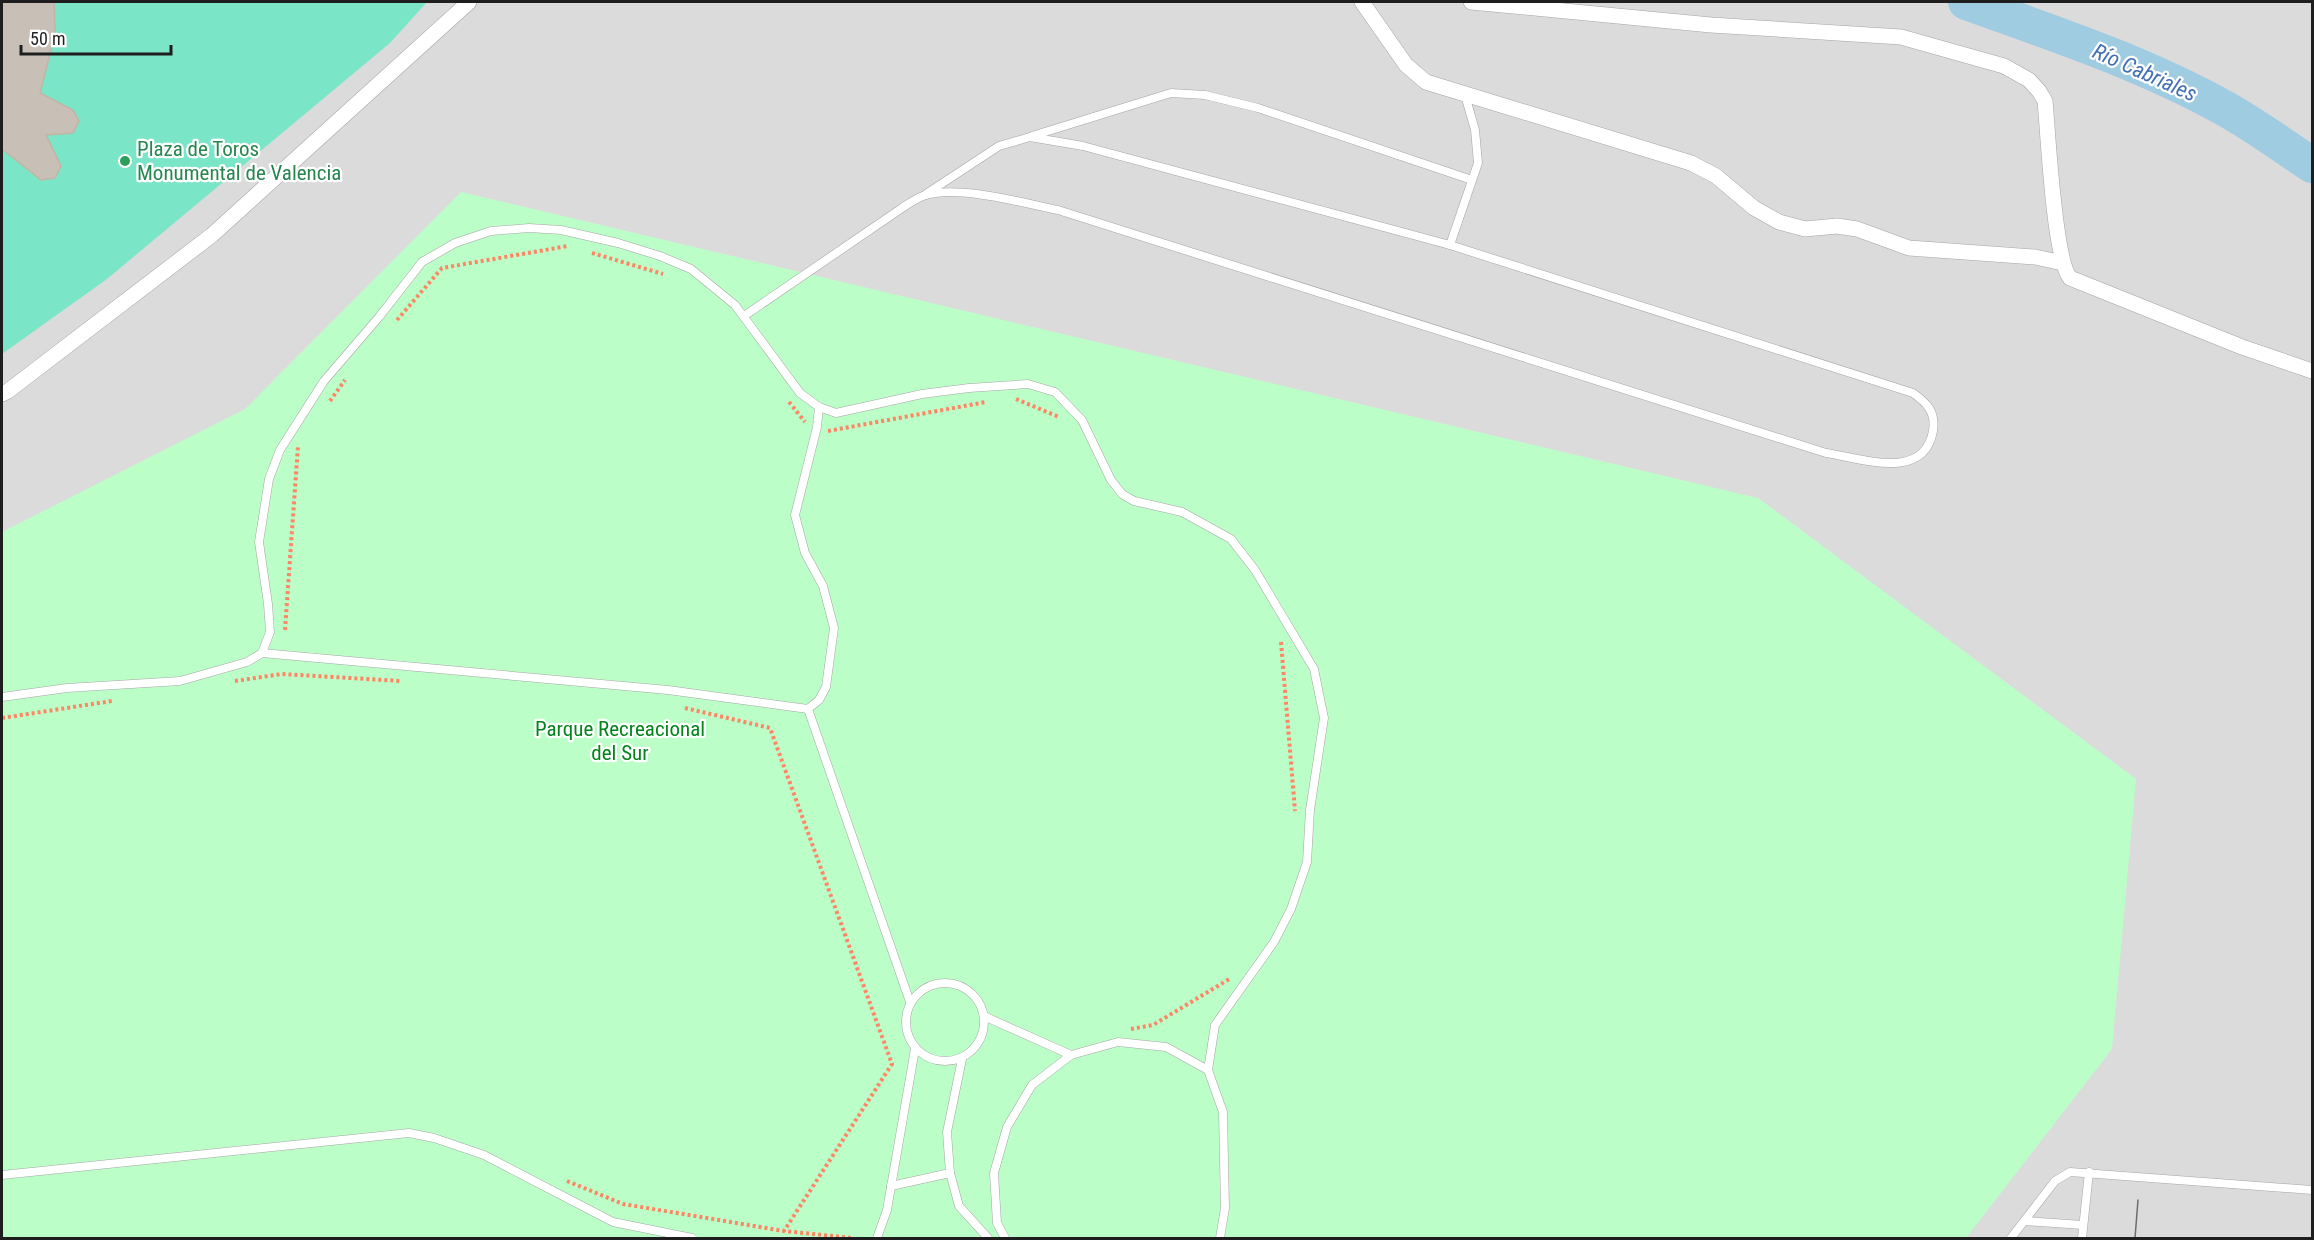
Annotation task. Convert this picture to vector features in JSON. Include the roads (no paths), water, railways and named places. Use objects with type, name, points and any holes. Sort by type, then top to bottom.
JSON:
[{"type":"street","points":[[2,394],[212,235],[469,2]]},
{"type":"street","points":[[1362,2],[1406,65],[1426,82],[1691,163],[1716,176],[1754,208],[1779,222],[1805,229],[1837,226],[1857,229],[1910,248],[2035,257],[2063,263]]},
{"type":"street","points":[[1471,2],[1711,25],[1901,37],[2004,66],[2029,80],[2045,101],[2058,234],[2065,272],[2070,278],[2242,348],[2313,371]]},
{"type":"lane","points":[[744,316],[902,208],[999,146],[1171,93],[1205,95],[1258,108],[1472,180]]},
{"type":"lane","points":[[1450,245],[1478,163],[1475,130],[1465,95]]},
{"type":"lane","points":[[923,196],[961,193],[1000,198],[1058,210],[1826,453],[1896,464],[1915,460],[1929,448],[1934,420],[1928,405],[1913,393],[1450,245],[1083,146],[1030,137]]},
{"type":"lane","points":[[262,653],[270,632],[259,542],[269,479],[279,450],[324,381],[422,262],[455,243],[491,231],[529,228],[561,230],[639,250],[690,269],[735,305],[800,393],[819,407],[836,413],[922,394],[1028,384],[1055,392],[1082,420],[1111,480],[1122,494],[1134,501],[1182,512],[1230,539],[1255,570],[1314,669],[1324,718],[1310,810],[1307,862],[1291,909],[1275,942],[1215,1025],[1209,1070],[1223,1112],[1225,1208],[1220,1239]]},
{"type":"lane","points":[[2,697],[67,688],[180,681],[247,662],[262,653],[668,690],[808,709],[819,700],[826,687],[834,628],[823,586],[805,553],[795,515],[817,427],[819,407]]},
{"type":"lane","points":[[808,709],[910,1002],[905,1027],[915,1050],[887,1210],[877,1239]]},
{"type":"lane","points":[[910,1002],[928,985],[953,982],[975,994],[986,1017],[980,1042],[962,1059],[947,1132],[950,1173],[959,1206],[988,1238]]},
{"type":"lane","points":[[986,1017],[1071,1055]]},
{"type":"lane","points":[[1005,1239],[996,1223],[994,1173],[1008,1127],[1032,1085],[1071,1055],[1118,1042],[1166,1047],[1209,1070]]},
{"type":"lane","points":[[915,1050],[937,1062],[962,1059]]},
{"type":"lane","points":[[2,1175],[409,1133],[434,1138],[484,1155],[613,1222],[692,1239]]},
{"type":"lane","points":[[2011,1239],[2055,1180],[2070,1172],[2313,1190]]},
{"type":"lane","points":[[2082,1239],[2088,1172]]},
{"type":"lane","points":[[891,1185],[950,1173]]},
{"type":"lane","points":[[2025,1221],[2084,1225]]},
{"type":"waterway","name":"Río Cabriales","points":[[1966,2],[2032,25],[2162,77],[2258,128],[2312,165]]},
{"type":"tram line","points":[[2135,1238],[2138,1200]]},
{"type":"place","name":"Plaza de Toros Monumental de Valencia","points":[[125,161]]},
{"type":"park label","name":"Parque Recreacional del Sur","points":[[620,741]]}]
